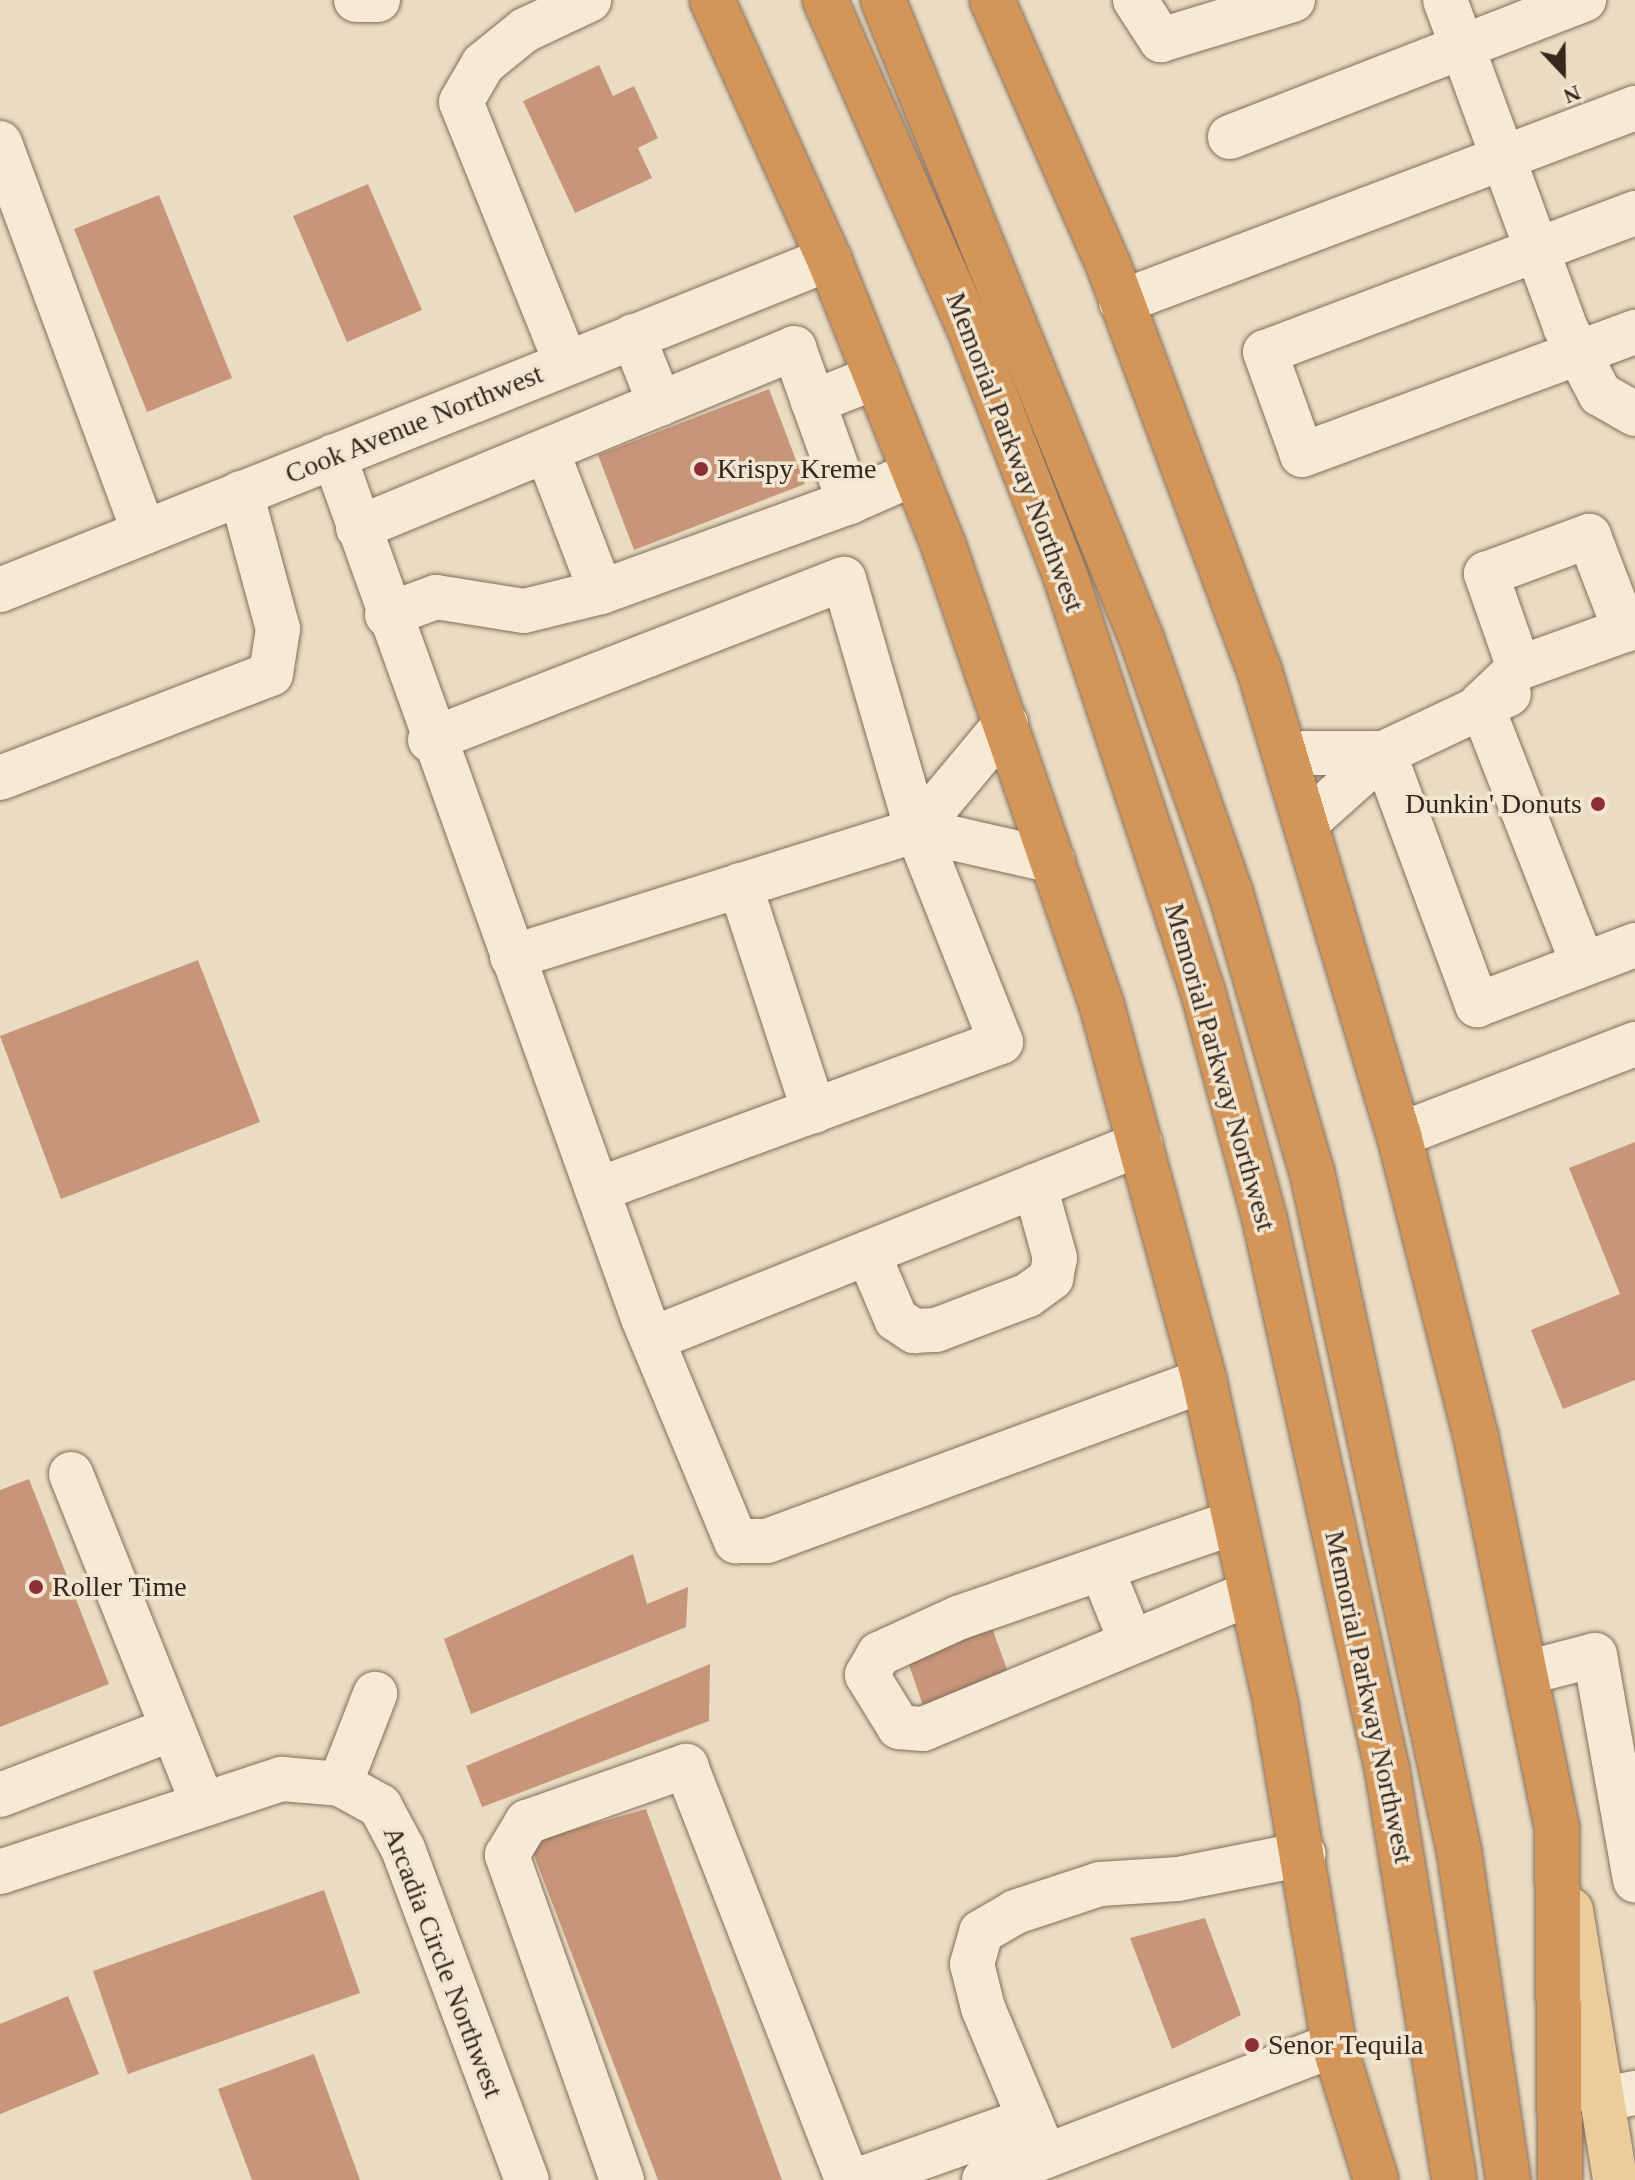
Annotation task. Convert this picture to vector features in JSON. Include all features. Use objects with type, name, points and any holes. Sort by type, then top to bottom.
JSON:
[{"type":"highway","points":[[712,0],[829,259],[915,473],[1053,861],[1140,1144],[1204,1380],[1251,1593],[1304,1854],[1334,2045],[1376,2180]]},
{"type":"highway","name":"Memorial Parkway Northwest","points":[[825,0],[968,325],[1065,575],[1204,996],[1265,1221],[1387,1769],[1454,2180]]},
{"type":"highway","name":"Memorial Parkway Northwest","points":[[883,0],[1142,640],[1231,894],[1297,1118],[1459,1851],[1508,2180]]},
{"type":"highway","points":[[992,0],[1121,302],[1288,753],[1399,1135],[1476,1437],[1557,1827],[1560,2180]]},
{"type":"main road","points":[[1557,1827],[1618,2097],[1615,2180]]},
{"type":"main road","points":[[1334,2045],[1352,2180]]},
{"type":"street","points":[[356,0],[378,0]]},
{"type":"street","points":[[566,363],[461,102],[483,64],[525,30],[589,0]]},
{"type":"street","points":[[1135,0],[1161,40],[1192,17],[1293,0]]},
{"type":"street","points":[[1445,0],[1578,353],[1600,394],[1635,414]]},
{"type":"street","points":[[1230,137],[1577,1]]},
{"type":"street","points":[[1121,302],[1635,108]]},
{"type":"street","points":[[0,143],[144,532]]},
{"type":"street","points":[[1635,213],[1265,352],[1302,455],[1635,332]]},
{"type":"street","name":"Cook Avenue Northwest","points":[[0,590],[829,259]]},
{"type":"street","points":[[727,299],[755,364]]},
{"type":"street","points":[[633,336],[660,404]]},
{"type":"street","points":[[358,528],[794,348],[813,402],[839,505]]},
{"type":"street","points":[[813,402],[876,377]]},
{"type":"street","points":[[547,451],[598,586]]},
{"type":"street","points":[[334,456],[430,740],[652,1339],[736,1541],[767,1541],[1204,1380]]},
{"type":"street","points":[[387,615],[436,597],[524,611],[839,505],[915,473]]},
{"type":"street","points":[[0,778],[271,674],[278,629],[241,493]]},
{"type":"street","points":[[430,740],[844,579],[917,830],[1001,1042],[597,1190]]},
{"type":"street","points":[[1308,821],[1384,753],[1481,704],[1618,652],[1635,656]]},
{"type":"street","points":[[1481,704],[1519,668]]},
{"type":"street","points":[[1481,704],[1583,964]]},
{"type":"street","points":[[917,830],[1006,723]]},
{"type":"street","points":[[1288,753],[1384,753]]},
{"type":"street","points":[[1384,753],[1477,1005],[1635,945]]},
{"type":"street","points":[[512,957],[917,830],[1053,861]]},
{"type":"street","points":[[740,885],[814,1111]]},
{"type":"street","points":[[1399,1135],[1635,1044]]},
{"type":"street","points":[[652,1339],[1140,1144]]},
{"type":"street","points":[[868,1253],[896,1319],[914,1331],[936,1330],[1028,1295],[1051,1278],[1055,1258],[1035,1186]]},
{"type":"street","points":[[71,1474],[202,1802]]},
{"type":"street","points":[[1235,1522],[1103,1572],[958,1618],[879,1654],[867,1675],[879,1705],[899,1727],[923,1729],[1130,1639],[1251,1593]]},
{"type":"street","points":[[1103,1572],[1130,1639]]},
{"type":"street","points":[[1526,1673],[1595,1655],[1625,1755],[1635,1880]]},
{"type":"street","points":[[340,1784],[375,1694]]},
{"type":"street","points":[[0,1795],[172,1729]]},
{"type":"street","points":[[622,2180],[507,1855],[527,1822],[686,1766],[847,2180]]},
{"type":"street","name":"Arcadia Circle Northwest","points":[[0,1872],[202,1802],[282,1779],[340,1784],[380,1806],[403,1849],[527,2180]]},
{"type":"street","points":[[1038,2138],[972,1964],[981,1932],[1015,1912],[1100,1884],[1178,1879],[1304,1854]]},
{"type":"street","points":[[858,2180],[1038,2138],[1334,2045]]},
{"type":"street","points":[[984,2180],[1038,2138]]},
{"type":"building","points":[[599,65],[613,96],[634,86],[658,138],[638,148],[652,178],[575,213],[523,101]]},
{"type":"building","points":[[368,184],[422,310],[347,342],[293,216]]},
{"type":"building","points":[[159,195],[232,378],[147,412],[74,229]]},
{"type":"building","name":"Krispy Kreme","points":[[769,389],[805,484],[634,550],[598,455]]},
{"type":"building","points":[[198,960],[260,1122],[61,1199],[0,1036]]},
{"type":"building","points":[[1635,1142],[1635,1380],[1563,1409],[1531,1330],[1620,1294],[1569,1168]]},
{"type":"building","name":"Roller Time","points":[[29,1479],[109,1684],[0,1727],[0,1490]]},
{"type":"building","points":[[633,1554],[647,1604],[688,1587],[686,1627],[471,1714],[444,1639]]},
{"type":"building","points":[[992,1628],[1009,1675],[923,1706],[907,1659]]},
{"type":"building","points":[[710,1664],[709,1721],[482,1807],[466,1766]]},
{"type":"building","points":[[646,1809],[782,2180],[658,2180],[529,1842]]},
{"type":"building","points":[[324,1890],[360,1993],[128,2074],[93,1971]]},
{"type":"building","points":[[1205,1918],[1241,2015],[1172,2049],[1130,1938]]},
{"type":"building","points":[[68,1996],[99,2074],[0,2114],[0,2024]]},
{"type":"building","points":[[314,2054],[360,2180],[252,2180],[218,2089]]},
{"type":"place","name":"Krispy Kreme","points":[[701,469]]},
{"type":"place","name":"Dunkin' Donuts","points":[[1598,804]]},
{"type":"place","name":"Roller Time","points":[[36,1587]]},
{"type":"place","name":"Senor Tequila","points":[[1252,2045]]}]
